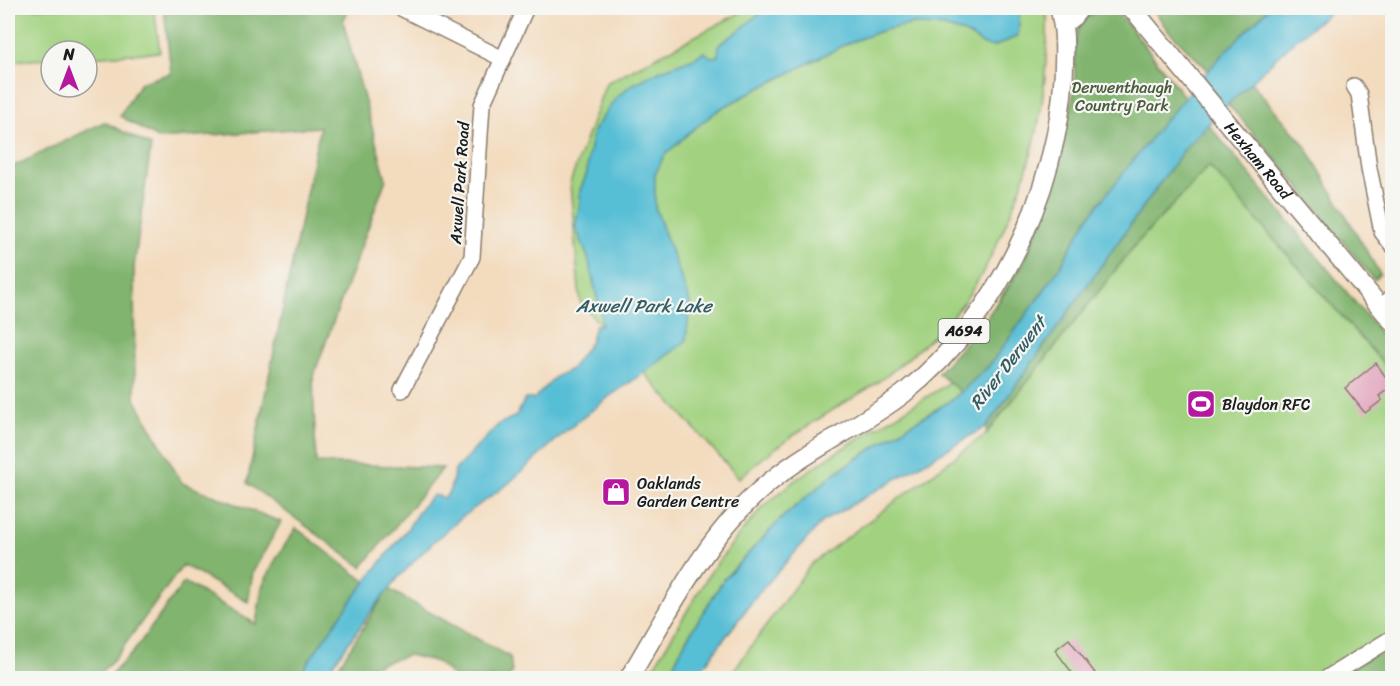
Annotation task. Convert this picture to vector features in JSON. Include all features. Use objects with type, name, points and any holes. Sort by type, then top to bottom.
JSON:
[{"type":"main road","name":"Hexham Road","points":[[1133,9],[1238,136],[1389,308]]},
{"type":"main road","name":"A694","points":[[629,678],[698,564],[723,530],[756,493],[801,457],[886,405],[913,385],[955,343],[992,293],[1010,264],[1029,223],[1045,176],[1059,108],[1064,37],[1071,10]]},
{"type":"street","points":[[401,8],[503,59]]},
{"type":"street","name":"Axwell Park Road","points":[[402,390],[472,257],[482,105],[526,8]]},
{"type":"street","points":[[1354,86],[1359,94],[1369,168],[1382,232],[1392,244]]},
{"type":"street","points":[[1326,678],[1392,638]]},
{"type":"green space","points":[[8,8],[154,8],[160,52],[99,56],[99,39],[39,39],[39,60],[8,61]]},
{"type":"green space","points":[[164,8],[350,8],[343,21],[386,179],[313,377],[316,463],[443,468],[362,567],[247,483],[320,127],[159,139],[120,116],[140,83],[171,73]]},
{"type":"green space","points":[[749,8],[1047,8],[1047,39],[1043,97],[1032,153],[1013,208],[977,283],[934,335],[889,374],[788,440],[739,478],[580,302],[570,183],[606,83]]},
{"type":"green space","points":[[1153,8],[1269,8],[1209,71],[1166,28]]},
{"type":"green space","name":"Derwenthaugh Country Park","points":[[1103,10],[1113,11],[1125,20],[1185,98],[1161,125],[989,366],[952,400],[835,473],[783,517],[724,579],[686,640],[667,678],[647,678],[711,571],[765,505],[798,478],[832,455],[943,387],[967,365],[986,319],[1021,265],[1050,194],[1074,93],[1077,31],[1083,20],[1091,13]]},
{"type":"green space","name":"Derwenthaugh Country Park","points":[[1103,10],[1113,11],[1125,20],[1185,98],[1088,218],[1057,272],[1003,348],[989,366],[961,392],[938,373],[994,308],[1014,280],[1029,250],[1046,204],[1072,103],[1075,79],[1075,42],[1078,31],[1091,15]]},
{"type":"green space","points":[[1251,82],[1306,147],[1380,274],[1374,280],[1301,189],[1228,104]]},
{"type":"green space","points":[[104,122],[151,146],[134,267],[135,399],[182,483],[281,522],[253,572],[248,602],[183,565],[113,661],[94,678],[8,678],[8,169]]},
{"type":"green space","points":[[1208,124],[1392,347],[1392,373],[1209,166],[1136,244],[986,434],[987,426],[1185,148]]},
{"type":"green space","name":"Blaydon RFC","points":[[1209,166],[1392,373],[1392,678],[728,678],[811,564],[986,434],[1136,244]]},
{"type":"green space","points":[[296,528],[366,582],[298,678],[108,678],[134,651],[184,582],[256,624],[262,587],[277,557]]},
{"type":"green space","points":[[388,589],[510,657],[512,673],[507,678],[455,678],[437,662],[409,655],[365,668],[358,678],[331,678]]},
{"type":"green space","points":[[1392,642],[1392,678],[1337,678]]},
{"type":"water","name":"Axwell Park Lake","points":[[766,8],[1020,8],[1018,36],[994,47],[984,45],[967,34],[944,27],[914,24],[884,30],[848,43],[720,109],[664,156],[655,175],[655,207],[690,302],[686,341],[610,396],[566,431],[508,484],[462,517],[432,543],[397,579],[323,678],[298,678],[336,622],[425,503],[434,495],[445,498],[450,490],[455,470],[499,424],[516,416],[525,399],[534,399],[555,377],[571,369],[591,341],[595,325],[601,325],[601,315],[588,258],[575,226],[580,190],[587,173],[593,131],[616,98],[630,86],[704,52],[711,57],[718,56],[719,45]]},
{"type":"water","name":"River Derwent","points":[[1269,8],[1335,8],[1295,40],[1185,148],[987,426],[822,522],[757,595],[695,678],[667,678],[686,640],[724,579],[783,517],[835,473],[952,400],[989,366],[1057,272],[1088,218],[1161,125],[1221,56]]},
{"type":"building","points":[[1376,363],[1392,386],[1379,396],[1382,400],[1365,413],[1345,388]]},
{"type":"building","points":[[1069,639],[1095,673],[1087,678],[1076,678],[1055,650]]},
{"type":"place","name":"Blaydon RFC","points":[[1201,404]]},
{"type":"place","name":"Oaklands Garden Centre","points":[[616,492]]}]
